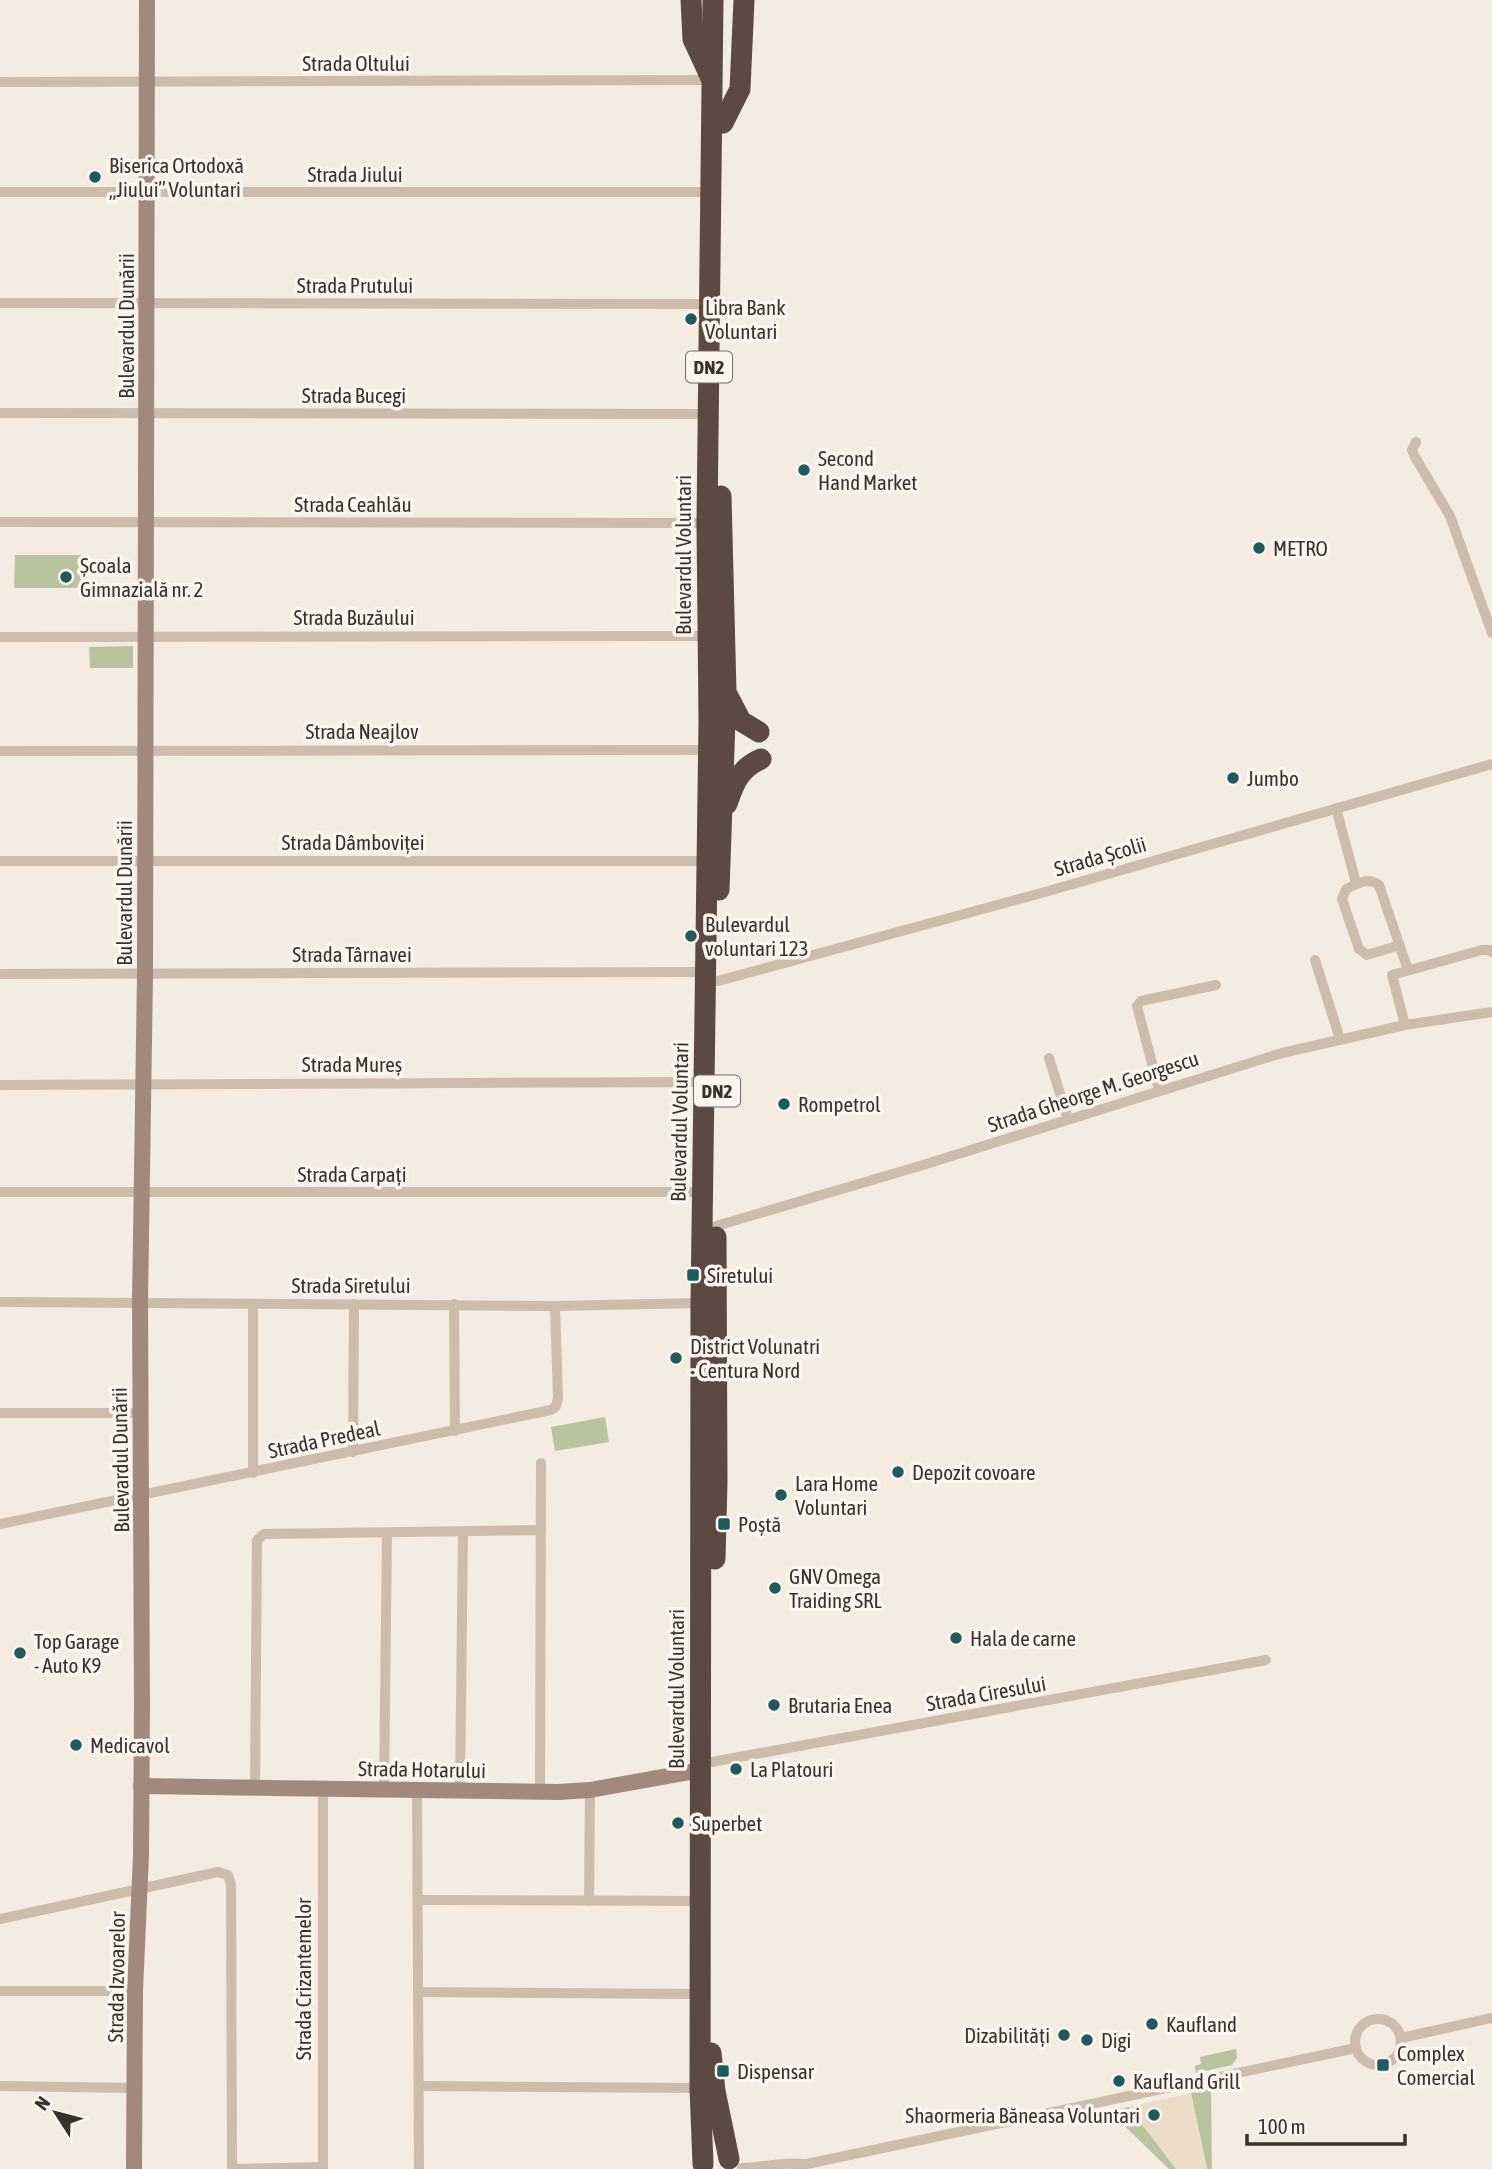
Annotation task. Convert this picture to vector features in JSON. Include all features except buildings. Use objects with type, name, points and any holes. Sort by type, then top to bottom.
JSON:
[{"type":"highway","points":[[691,0],[693,39],[698,54],[718,80]]},
{"type":"highway","name":"DN2","points":[[713,0],[718,80]]},
{"type":"highway","name":"DN2","points":[[718,80],[724,0]]},
{"type":"highway","points":[[723,123],[740,89],[744,0]]},
{"type":"highway","name":"Bulevardul Voluntari","points":[[718,80],[723,123],[721,456],[726,692],[716,750],[705,861],[711,976],[716,1226],[717,1482],[700,1901],[699,2088],[701,2166],[715,2158],[738,2165]]},
{"type":"highway","name":"Bulevardul Voluntari","points":[[718,80],[710,192],[707,636],[722,816],[704,1082],[701,1303],[711,2044],[715,2091],[738,2165]]},
{"type":"highway","points":[[726,692],[741,721],[760,732]]},
{"type":"highway","points":[[722,816],[740,773],[761,759]]},
{"type":"street","name":"Bulevardul Dunării","points":[[141,1786],[140,1302],[145,975],[147,0]]},
{"type":"street","name":"Strada Oltului","points":[[0,82],[718,80]]},
{"type":"street","name":"Strada Jiului","points":[[0,192],[710,192]]},
{"type":"street","name":"Strada Prutului","points":[[0,303],[709,304]]},
{"type":"street","name":"Strada Bucegi","points":[[0,413],[709,414]]},
{"type":"street","points":[[1416,442],[1412,450],[1450,516],[1492,633]]},
{"type":"street","name":"Strada Ceahlău","points":[[0,522],[707,523]]},
{"type":"street","name":"Strada Buzăului","points":[[0,637],[707,636]]},
{"type":"street","name":"Strada Neajlov","points":[[0,751],[716,750]]},
{"type":"street","name":"Strada Școlii","points":[[711,976],[1045,892],[1492,764]]},
{"type":"street","points":[[1336,808],[1355,879]]},
{"type":"street","name":"Strada Dâmboviței","points":[[0,861],[705,861]]},
{"type":"street","points":[[1400,945],[1363,954],[1342,899],[1346,889],[1366,880],[1378,885],[1400,945],[1408,970]]},
{"type":"street","points":[[1405,1025],[1392,975],[1482,950],[1492,952]]},
{"type":"street","points":[[1315,960],[1340,1040]]},
{"type":"street","name":"Strada Târnavei","points":[[0,974],[711,976]]},
{"type":"street","points":[[1159,1090],[1137,1006],[1141,1001],[1216,985]]},
{"type":"street","name":"Strada Gheorge M. Georgescu","points":[[716,1226],[923,1165],[1251,1061],[1405,1025],[1490,1013]]},
{"type":"street","points":[[1049,1058],[1068,1119]]},
{"type":"street","name":"Strada Mureș","points":[[0,1085],[704,1082]]},
{"type":"street","name":"Strada Carpați","points":[[0,1192],[703,1192]]},
{"type":"street","name":"Strada Siretului","points":[[0,1302],[555,1306],[701,1303]]},
{"type":"street","points":[[253,1304],[253,1473]]},
{"type":"street","points":[[352,1452],[354,1304]]},
{"type":"street","points":[[454,1304],[455,1431]]},
{"type":"street","name":"Strada Predeal","points":[[0,1524],[551,1410],[556,1406],[555,1306]]},
{"type":"street","points":[[0,1413],[141,1413]]},
{"type":"street","points":[[540,1791],[541,1463]]},
{"type":"street","points":[[256,1788],[257,1540],[260,1536],[541,1530]]},
{"type":"street","points":[[460,1790],[463,1532]]},
{"type":"street","points":[[384,1789],[387,1533]]},
{"type":"street","name":"Strada Ciresului","points":[[706,1766],[1266,1660]]},
{"type":"street","name":"Strada Hotarului","points":[[141,1786],[590,1790],[706,1766]]},
{"type":"street","name":"Strada Izvoarelor","points":[[134,2169],[135,1992],[141,1786]]},
{"type":"street","name":"Strada Crizantemelor","points":[[323,1789],[323,2168]]},
{"type":"street","points":[[417,1790],[419,2169]]},
{"type":"street","points":[[589,1901],[590,1790]]},
{"type":"street","points":[[0,1919],[218,1872],[228,1875],[231,1884],[232,2169],[323,2168]]},
{"type":"street","points":[[418,1900],[700,1901]]},
{"type":"street","points":[[0,1991],[135,1992]]},
{"type":"street","points":[[419,1992],[700,1994]]},
{"type":"street","points":[[1401,2038],[1492,2018]]},
{"type":"street","points":[[1373,2019],[1391,2022],[1401,2038],[1399,2052],[1390,2062],[1383,2064],[1364,2060],[1356,2048],[1357,2034],[1366,2022],[1373,2019]]},
{"type":"street","points":[[738,2165],[764,2168],[796,2162],[802,2166],[1356,2048]]},
{"type":"street","points":[[420,2086],[699,2088]]},
{"type":"street","points":[[0,2087],[135,2088]]},
{"type":"green space","points":[[15,555],[84,555],[84,588],[14,588]]},
{"type":"green space","points":[[133,646],[133,668],[90,668],[89,647]]},
{"type":"green space","points":[[605,1417],[609,1442],[555,1451],[551,1427]]},
{"type":"green space","points":[[1236,2049],[1237,2058],[1232,2065],[1196,2073],[1195,2066],[1201,2064],[1200,2057]]},
{"type":"green space","points":[[1211,2089],[1212,2169],[1207,2169],[1191,2093]]},
{"type":"green space","points":[[1129,2107],[1176,2169],[1169,2169],[1109,2111]]},
{"type":"shaded area","points":[[1191,2093],[1207,2169],[1176,2169],[1129,2107]]},
{"type":"place","name":"Biserica Ortodoxă „Jiului” Voluntari","points":[[95,177]]},
{"type":"place","name":"Libra Bank Voluntari","points":[[691,319]]},
{"type":"place","name":"Second Hand Market","points":[[804,470]]},
{"type":"place","name":"METRO","points":[[1259,548]]},
{"type":"place","name":"Școala Gimnazială nr. 2","points":[[66,577]]},
{"type":"place","name":"Jumbo","points":[[1233,778]]},
{"type":"place","name":"Bulevardul voluntari 123","points":[[691,936]]},
{"type":"place","name":"Rompetrol","points":[[784,1104]]},
{"type":"place","name":"Siretului","points":[[693,1275]]},
{"type":"place","name":"District Volunatri - Centura Nord","points":[[676,1358]]},
{"type":"place","name":"Depozit covoare","points":[[898,1472]]},
{"type":"place","name":"Lara Home Voluntari","points":[[781,1495]]},
{"type":"place","name":"Poștă","points":[[724,1524]]},
{"type":"place","name":"GNV Omega Traiding SRL","points":[[775,1588]]},
{"type":"place","name":"Hala de carne","points":[[956,1638]]},
{"type":"place","name":"Top Garage - Auto K9","points":[[20,1653]]},
{"type":"place","name":"Brutaria Enea","points":[[774,1705]]},
{"type":"place","name":"Medicavol","points":[[76,1745]]},
{"type":"place","name":"La Platouri","points":[[736,1769]]},
{"type":"place","name":"Superbet","points":[[678,1823]]},
{"type":"place","name":"Kaufland","points":[[1152,2024]]},
{"type":"place","name":"Dizabilități","points":[[1064,2035]]},
{"type":"place","name":"Digi","points":[[1087,2040]]},
{"type":"place","name":"Complex Comercial","points":[[1383,2065]]},
{"type":"place","name":"Dispensar","points":[[723,2071]]},
{"type":"place","name":"Kaufland Grill","points":[[1119,2081]]},
{"type":"place","name":"Shaormeria Băneasa Voluntari","points":[[1154,2115]]}]
